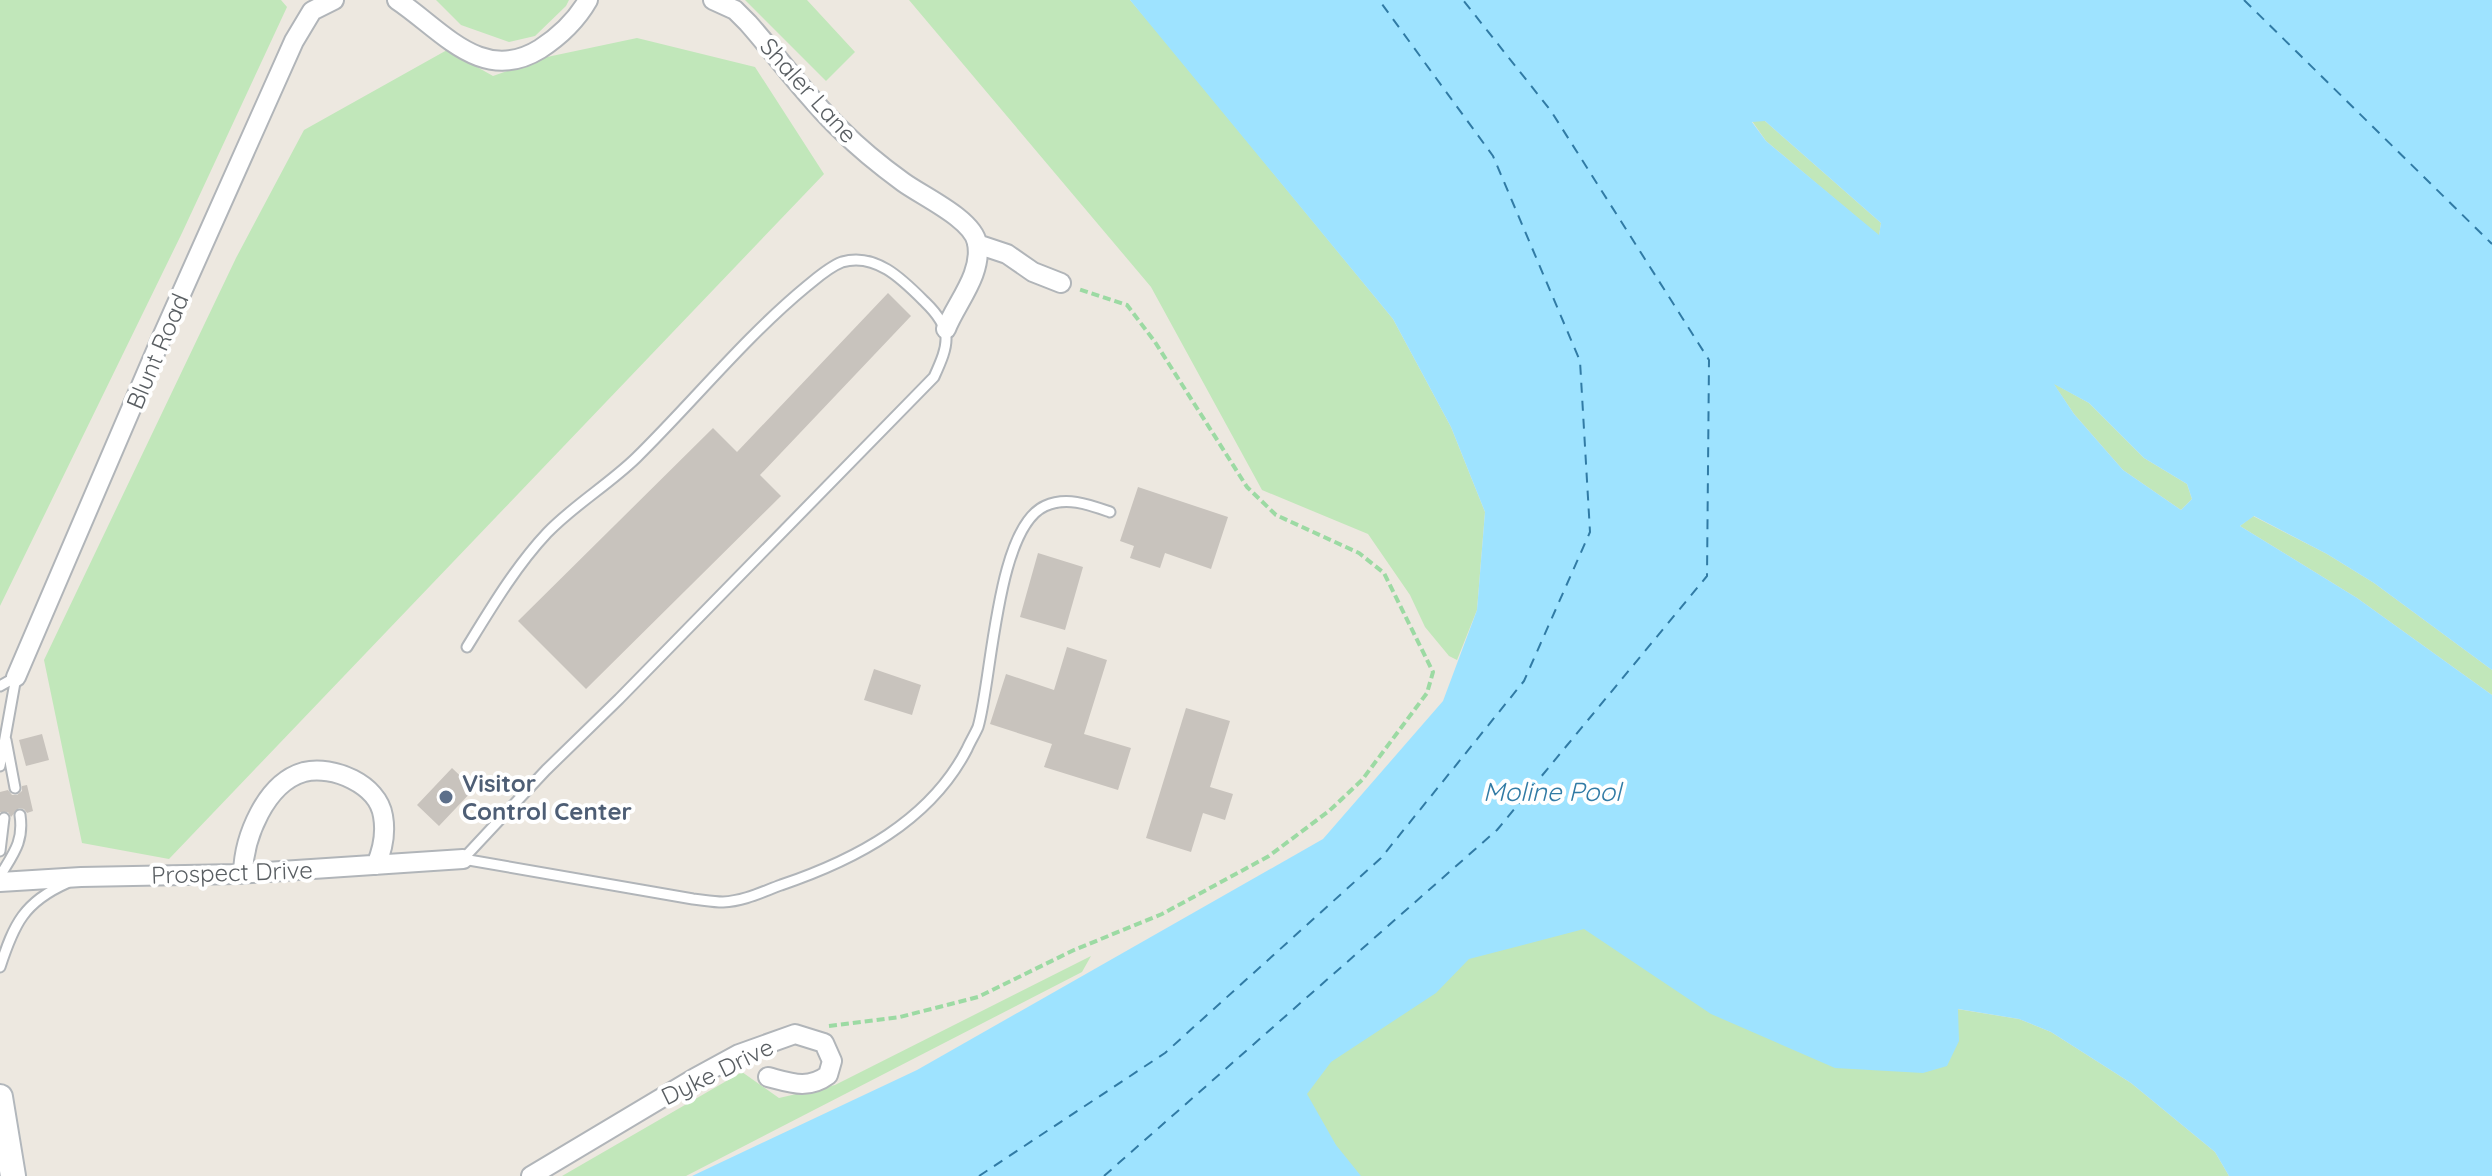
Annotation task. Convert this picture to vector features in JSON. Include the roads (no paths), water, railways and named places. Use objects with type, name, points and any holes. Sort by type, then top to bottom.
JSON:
[{"type":"street","name":"Blunt Road","points":[[8,681],[311,0]]},
{"type":"street","name":"Blunt Road","points":[[301,27],[312,11],[334,0]]},
{"type":"street","points":[[398,0],[467,51],[502,63],[530,55],[555,39],[573,22],[588,0]]},
{"type":"street","name":"Shaler Lane","points":[[713,0],[735,10],[748,23],[840,130],[905,184],[965,224],[972,231],[977,244],[1007,254],[1033,272],[1061,283]]},
{"type":"street","points":[[946,329],[970,282],[976,264],[977,244]]},
{"type":"street","points":[[243,873],[244,852],[250,834],[271,796],[283,782],[303,772],[320,771],[351,778],[376,800],[383,814],[383,848],[376,865]]},
{"type":"street","name":"Prospect Drive","points":[[0,879],[243,873],[463,859]]},
{"type":"street","name":"Dyke Drive","points":[[531,1176],[739,1054],[795,1034],[824,1043],[832,1061],[828,1075],[817,1083],[800,1085],[768,1077]]},
{"type":"street","points":[[0,1097],[13,1176]]},
{"type":"lane","points":[[463,859],[546,770],[934,377],[946,350],[946,329],[928,305],[898,276],[882,266],[858,260],[830,268],[786,304],[633,461],[547,533],[506,585],[467,647]]},
{"type":"lane","points":[[463,859],[725,902],[747,898],[818,872],[868,847],[924,807],[957,767],[978,728],[996,614],[1018,540],[1031,518],[1044,507],[1069,501],[1110,512]]},
{"type":"lane","name":"Blunt Road","points":[[0,766],[8,681]]},
{"type":"lane","name":"Blunt Road","points":[[5,734],[15,788]]},
{"type":"lane","points":[[0,879],[20,843],[20,815]]},
{"type":"lane","points":[[0,851],[4,818]]},
{"type":"lane","points":[[0,967],[12,934],[42,894],[81,877]]},
{"type":"water","name":"Moline Pool","points":[[1130,0],[2492,0],[2492,670],[2374,583],[2327,554],[2254,516],[2240,526],[2357,598],[2492,695],[2492,1176],[2229,1176],[2215,1152],[2131,1083],[2051,1032],[2019,1019],[1958,1009],[1959,1041],[1947,1066],[1923,1073],[1835,1068],[1711,1014],[1584,929],[1469,959],[1436,993],[1331,1062],[1307,1094],[1336,1145],[1361,1176],[692,1176],[917,1070],[1323,839],[1443,701],[1477,610],[1485,512],[1451,427],[1393,319]],"holes":[[[1765,121],[1881,223],[1879,235],[1766,141],[1752,122]],[[2054,384],[2089,403],[2144,458],[2187,484],[2192,499],[2181,510],[2123,470],[2074,414]]]},
{"type":"place","name":"Visitor Control Center","points":[[446,797]]}]
